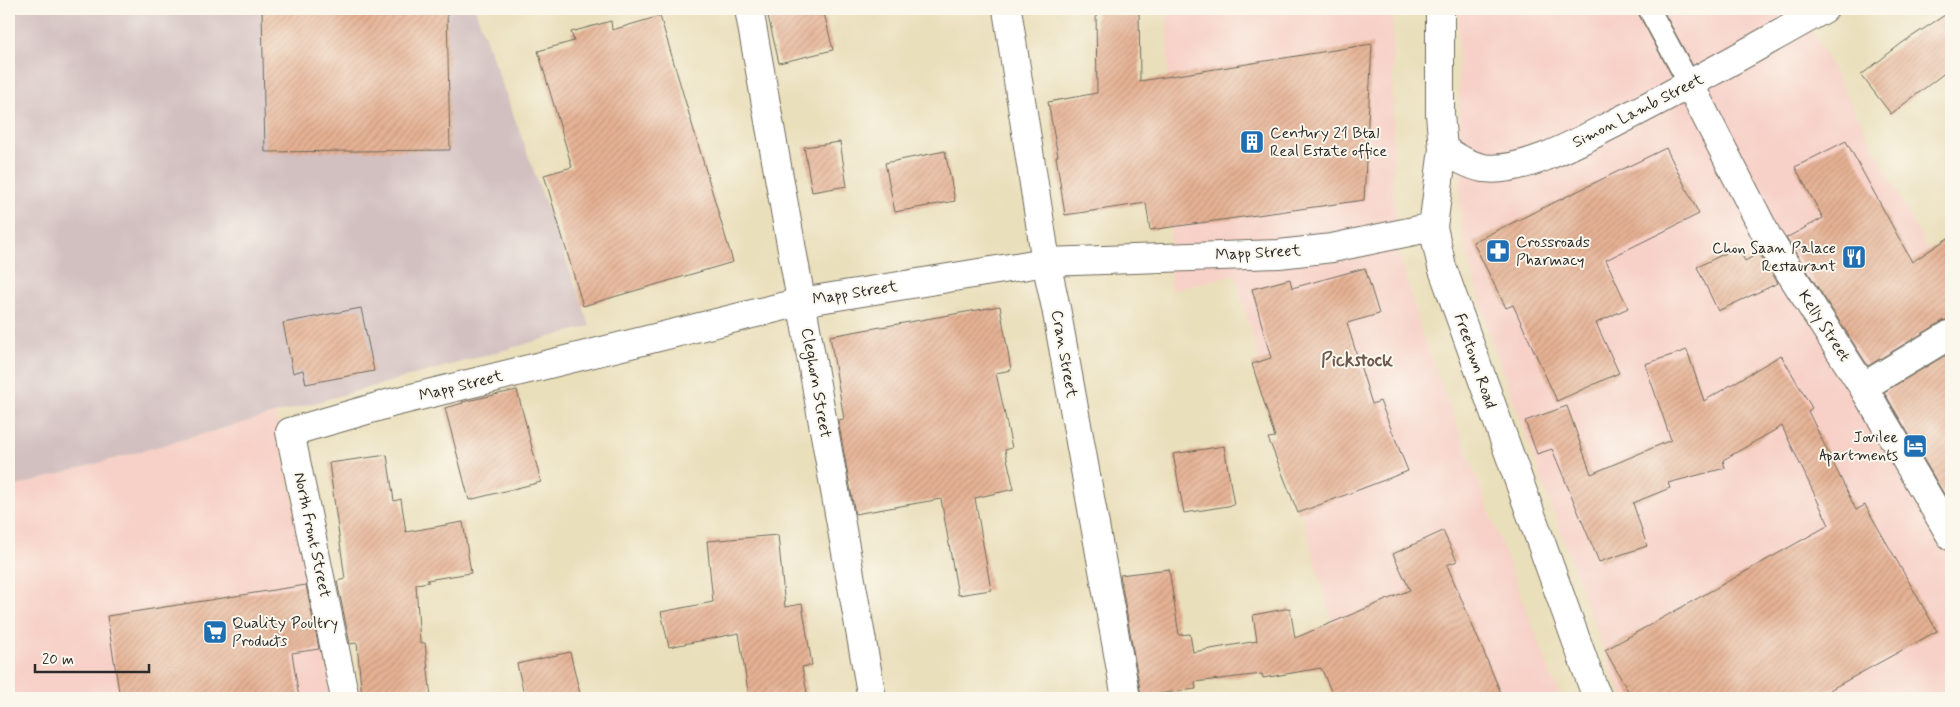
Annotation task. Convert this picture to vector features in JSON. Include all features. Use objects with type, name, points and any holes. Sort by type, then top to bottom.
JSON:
[{"type":"street","name":"Cleghorn Street","points":[[749,9],[872,698]]},
{"type":"street","name":"Cran Street","points":[[1007,9],[1046,262],[1056,308],[1126,698]]},
{"type":"street","name":"Freetown Road","points":[[1440,9],[1440,114],[1443,148],[1433,227],[1442,267],[1598,698]]},
{"type":"street","name":"Simon Lamb Street","points":[[1443,148],[1464,163],[1484,168],[1504,168],[1553,154],[1690,85],[1824,9]]},
{"type":"street","name":"Kelly Street","points":[[1690,85],[1768,238],[1863,387],[1951,536]]},
{"type":"street","name":"Mapp Street","points":[[290,432],[391,403],[801,302],[1046,262],[1278,254],[1332,248],[1433,227]]},
{"type":"street","points":[[1863,387],[1951,334]]},
{"type":"street","name":"North Front Street","points":[[290,432],[345,698]]},
{"type":"lane","points":[[1648,9],[1690,85]]},
{"type":"shaded area","points":[[9,9],[475,9],[590,326],[9,488]]},
{"type":"shaded area","points":[[1167,9],[1393,9],[1393,185],[1397,245],[1420,328],[1553,680],[1563,698],[1353,698],[1235,274],[1171,291]]},
{"type":"shaded area","points":[[1458,9],[1801,9],[1951,294],[1951,518],[1938,526],[1951,551],[1951,698],[1625,698],[1612,674],[1490,336],[1461,232]]},
{"type":"shaded area","name":"Quality Poultry Products","points":[[275,414],[333,698],[9,698],[9,488]]},
{"type":"building","points":[[296,9],[447,10],[450,150],[265,152],[262,11],[296,11]]},
{"type":"building","points":[[799,9],[823,9],[833,50],[779,63],[768,16]]},
{"type":"building","name":"Century 21 Btal Real Estate office","points":[[1096,9],[1139,9],[1140,81],[1372,44],[1364,200],[1150,230],[1146,203],[1065,215],[1056,156],[1058,156],[1048,102],[1097,93]]},
{"type":"building","points":[[1951,11],[1951,68],[1891,114],[1861,75],[1902,43]]},
{"type":"building","points":[[660,16],[733,262],[583,306],[544,175],[572,167],[538,51],[574,41],[571,32],[611,21],[612,30]]},
{"type":"building","points":[[1846,141],[1912,262],[1951,236],[1951,318],[1868,366],[1786,238],[1823,218],[1795,167]]},
{"type":"building","points":[[840,142],[847,186],[812,192],[804,147]]},
{"type":"building","points":[[1666,148],[1699,214],[1606,260],[1628,308],[1596,323],[1619,373],[1557,401],[1513,305],[1506,308],[1473,242]]},
{"type":"building","points":[[945,151],[955,201],[895,212],[885,163]]},
{"type":"building","points":[[1738,247],[1745,261],[1759,253],[1778,283],[1718,311],[1697,267]]},
{"type":"building","points":[[1365,268],[1379,314],[1347,323],[1372,404],[1380,401],[1408,471],[1298,513],[1268,438],[1275,437],[1252,364],[1271,358],[1252,289],[1290,279],[1292,288]]},
{"type":"building","points":[[1000,306],[1011,370],[996,373],[1012,448],[1005,450],[1014,489],[975,498],[991,590],[958,595],[941,499],[855,514],[838,420],[844,419],[830,336]]},
{"type":"building","points":[[361,308],[374,371],[306,384],[303,370],[293,373],[283,323]]},
{"type":"building","points":[[1687,350],[1704,401],[1781,355],[1812,408],[1808,411],[1856,510],[1865,505],[1937,631],[1815,698],[1632,698],[1605,650],[1829,525],[1782,426],[1723,460],[1725,468],[1668,483],[1670,488],[1633,503],[1647,546],[1599,562],[1552,449],[1537,454],[1525,421],[1567,406],[1591,474],[1671,440],[1645,364]]},
{"type":"building","points":[[1951,352],[1951,506],[1884,392]]},
{"type":"building","points":[[517,390],[541,482],[469,500],[445,408],[462,402]]},
{"type":"building","points":[[1224,446],[1234,505],[1184,513],[1173,454]]},
{"type":"building","points":[[387,455],[394,501],[401,499],[406,532],[463,522],[471,573],[427,580],[429,582],[416,584],[420,643],[425,643],[431,698],[362,698],[357,643],[350,644],[337,581],[345,579],[329,463]]},
{"type":"building","points":[[1443,531],[1457,561],[1447,565],[1503,698],[1334,698],[1321,668],[1263,678],[1262,674],[1195,682],[1196,689],[1141,696],[1120,575],[1169,569],[1179,635],[1190,634],[1193,652],[1257,641],[1253,615],[1290,608],[1295,638],[1410,590],[1393,554]]},
{"type":"building","points":[[778,535],[785,607],[802,604],[812,665],[802,667],[808,698],[749,698],[739,633],[669,647],[661,612],[713,602],[707,541]]},
{"type":"building","name":"Quality Poultry Products","points":[[306,585],[319,649],[292,653],[299,698],[120,698],[107,616]]},
{"type":"building","points":[[570,652],[581,698],[525,698],[517,664]]},
{"type":"place","name":"Century 21 Btal Real Estate office","points":[[1252,142]]},
{"type":"place","name":"Crossroads Pharmacy","points":[[1498,251]]},
{"type":"place","name":"Chon Saan Palace Restaurant","points":[[1854,257]]},
{"type":"place","name":"Jovilee Apartments","points":[[1915,446]]},
{"type":"place","name":"Quality Poultry Products","points":[[215,632]]},
{"type":"district","name":"Pickstock","points":[[1357,360]]}]
